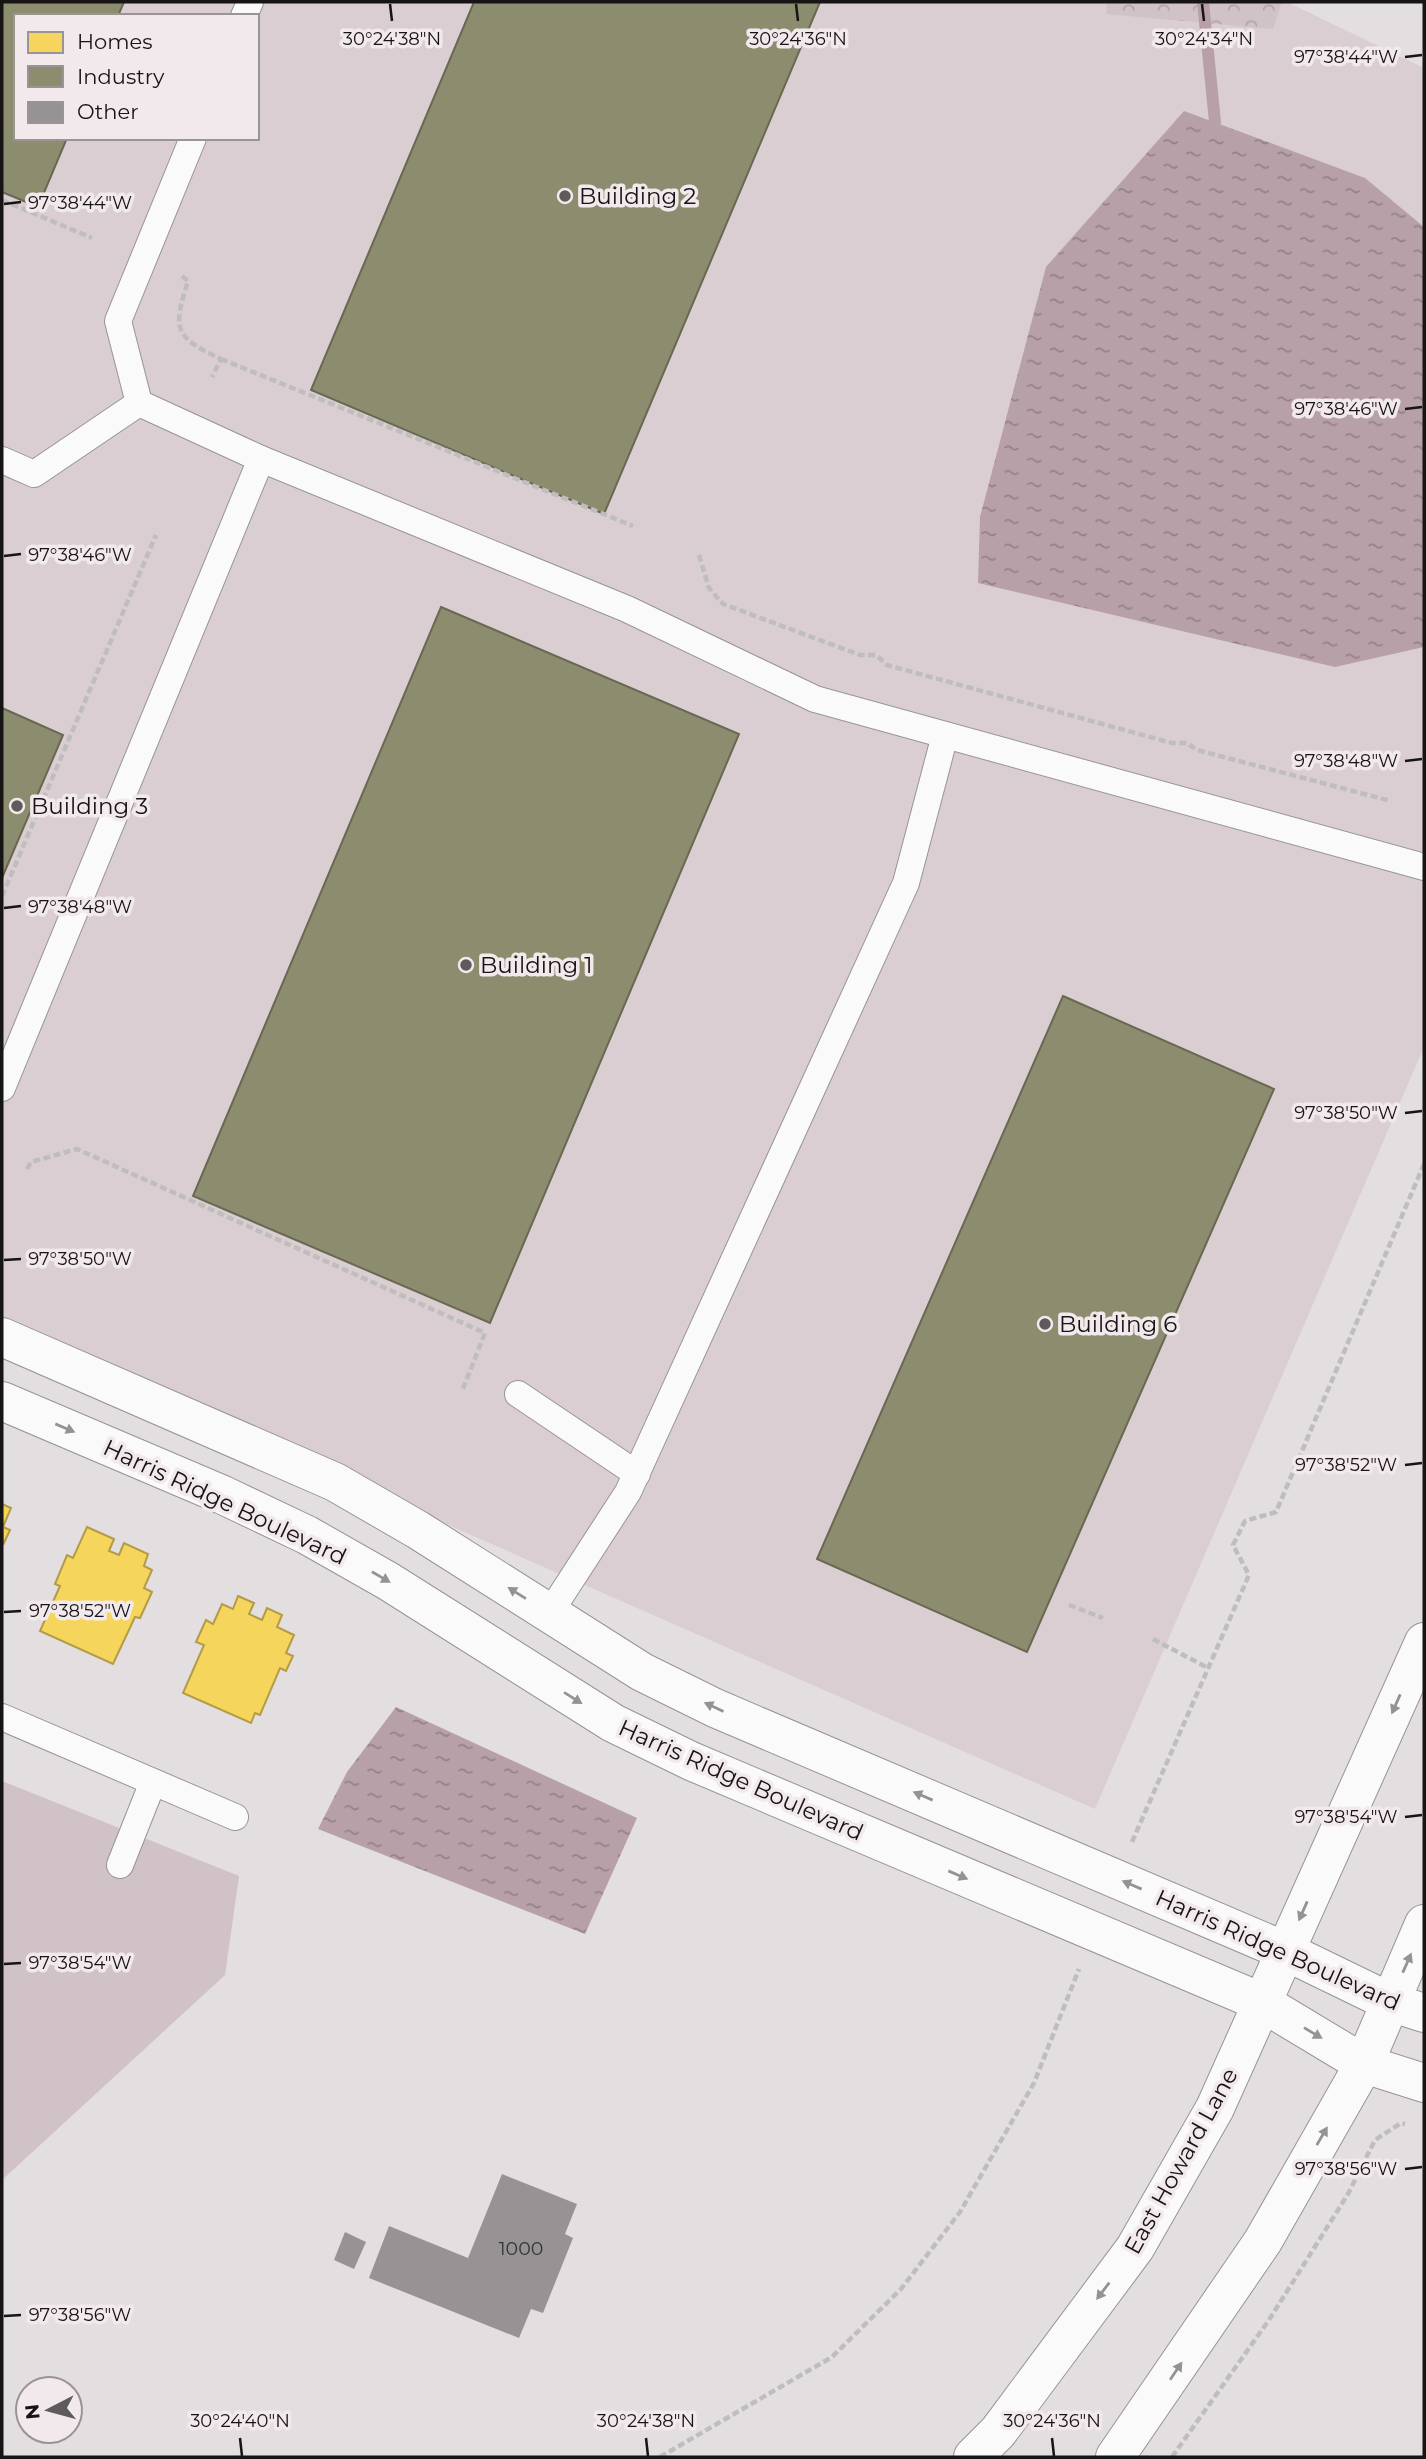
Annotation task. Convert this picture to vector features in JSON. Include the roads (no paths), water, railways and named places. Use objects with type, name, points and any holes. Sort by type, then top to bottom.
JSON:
[{"type":"street","name":"Harris Ridge Boulevard","points":[[2,1337],[335,1482],[642,1672],[715,1708],[1285,1951],[1407,2007]]},
{"type":"street","name":"Harris Ridge Boulevard","points":[[2,1401],[223,1495],[307,1535],[388,1581],[613,1723],[691,1762],[1261,2003],[1364,2064],[1424,2083]]},
{"type":"street","name":"East Howard Lane","points":[[973,2457],[998,2432],[1135,2248],[1215,2108],[1424,1642]]},
{"type":"street","points":[[1115,2457],[1263,2241],[1364,2064],[1407,2007],[1424,1924]]},
{"type":"lane","points":[[139,403],[118,321],[192,140]]},
{"type":"lane","points":[[139,403],[261,459],[627,609],[815,699],[1424,867]]},
{"type":"lane","points":[[2,460],[34,474],[139,403]]},
{"type":"lane","points":[[2,1088],[261,459]]},
{"type":"lane","points":[[549,1614],[637,1474],[905,883],[945,735]]},
{"type":"lane","points":[[518,1394],[637,1474]]},
{"type":"lane","points":[[2,1717],[235,1817]]},
{"type":"lane","points":[[120,1865],[153,1782]]},
{"type":"water","points":[[1184,111],[1365,178],[1424,227],[1424,647],[1335,667],[978,583],[980,517],[1046,267]]},
{"type":"water","points":[[396,1707],[637,1818],[585,1934],[318,1829],[347,1772]]},
{"type":"waterway","points":[[1203,2],[1215,122]]},
{"type":"place","name":"Building 2","points":[[565,196]]},
{"type":"place","name":"Building 3","points":[[17,806]]},
{"type":"place","name":"Building 1","points":[[466,965]]},
{"type":"place","name":"Building 6","points":[[1045,1324]]}]
